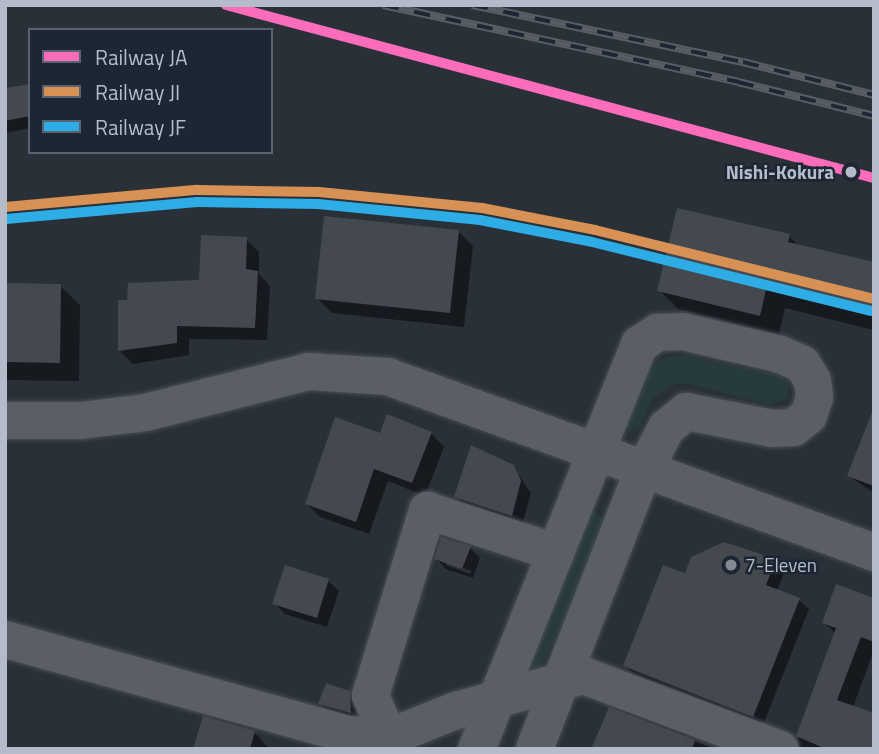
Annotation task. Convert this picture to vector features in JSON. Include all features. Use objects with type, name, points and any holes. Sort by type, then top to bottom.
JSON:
[{"type":"street","points":[[476,749],[598,450],[632,354],[657,332],[682,331],[780,354],[808,371],[814,397],[802,422],[772,429],[686,411],[670,421],[644,468],[534,749]]},
{"type":"street","points":[[5,420],[80,420],[145,412],[269,378],[349,370],[423,385],[874,552]]},
{"type":"street","points":[[388,737],[370,695],[426,510],[555,552]]},
{"type":"street","points":[[5,639],[347,734],[388,737],[495,700],[583,674],[780,749]]},
{"type":"green space","points":[[668,356],[687,356],[778,375],[787,381],[789,398],[770,405],[690,384],[672,384],[653,398],[639,428],[630,431],[625,425],[647,369]]},
{"type":"green space","points":[[594,511],[604,520],[570,608],[541,667],[529,671]]},
{"type":"building","points":[[28,84],[28,116],[5,121],[5,88]]},
{"type":"building","name":"Nishi-Kokura","points":[[677,208],[790,234],[788,242],[874,262],[874,316],[766,290],[760,316],[657,291]]},
{"type":"building","points":[[324,216],[459,230],[450,313],[315,299]]},
{"type":"building","points":[[201,235],[247,237],[246,269],[258,271],[255,328],[177,326],[177,343],[118,351],[118,300],[127,300],[128,283],[199,280]]},
{"type":"building","points":[[5,283],[61,284],[60,363],[5,362]]},
{"type":"building","points":[[872,412],[874,413],[874,486],[847,476]]},
{"type":"building","points":[[387,414],[432,432],[412,483],[374,469],[356,522],[305,504],[335,417],[380,433]]},
{"type":"building","points":[[471,445],[514,465],[521,481],[512,516],[454,497]]},
{"type":"building","points":[[441,537],[471,546],[462,569],[434,559]]},
{"type":"building","points":[[724,542],[776,559],[766,585],[800,598],[753,717],[623,666],[663,565],[685,573],[691,557]]},
{"type":"building","points":[[285,565],[329,579],[317,618],[272,604]]},
{"type":"building","points":[[836,584],[874,598],[874,642],[861,637],[837,700],[874,713],[874,749],[826,749],[796,736],[836,628],[822,623]]},
{"type":"building","points":[[326,683],[350,691],[351,713],[318,704]]},
{"type":"building","points":[[609,707],[695,740],[692,749],[591,749]]},
{"type":"building","points":[[203,716],[255,731],[250,749],[193,749]]},
{"type":"railway","points":[[383,5],[738,82],[874,116]]},
{"type":"railway","points":[[472,5],[743,62],[874,95]]},
{"type":"rail line","name":"JA","points":[[226,5],[874,178]]},
{"type":"rail line","name":"JI","points":[[5,207],[197,190],[319,192],[482,208],[595,230],[874,299]]},
{"type":"rail line","name":"JF","points":[[6,219],[197,202],[318,204],[480,220],[592,242],[871,311]]},
{"type":"place","name":"Nishi-Kokura","points":[[851,172]]},
{"type":"place","name":"7-Eleven","points":[[731,565]]}]
